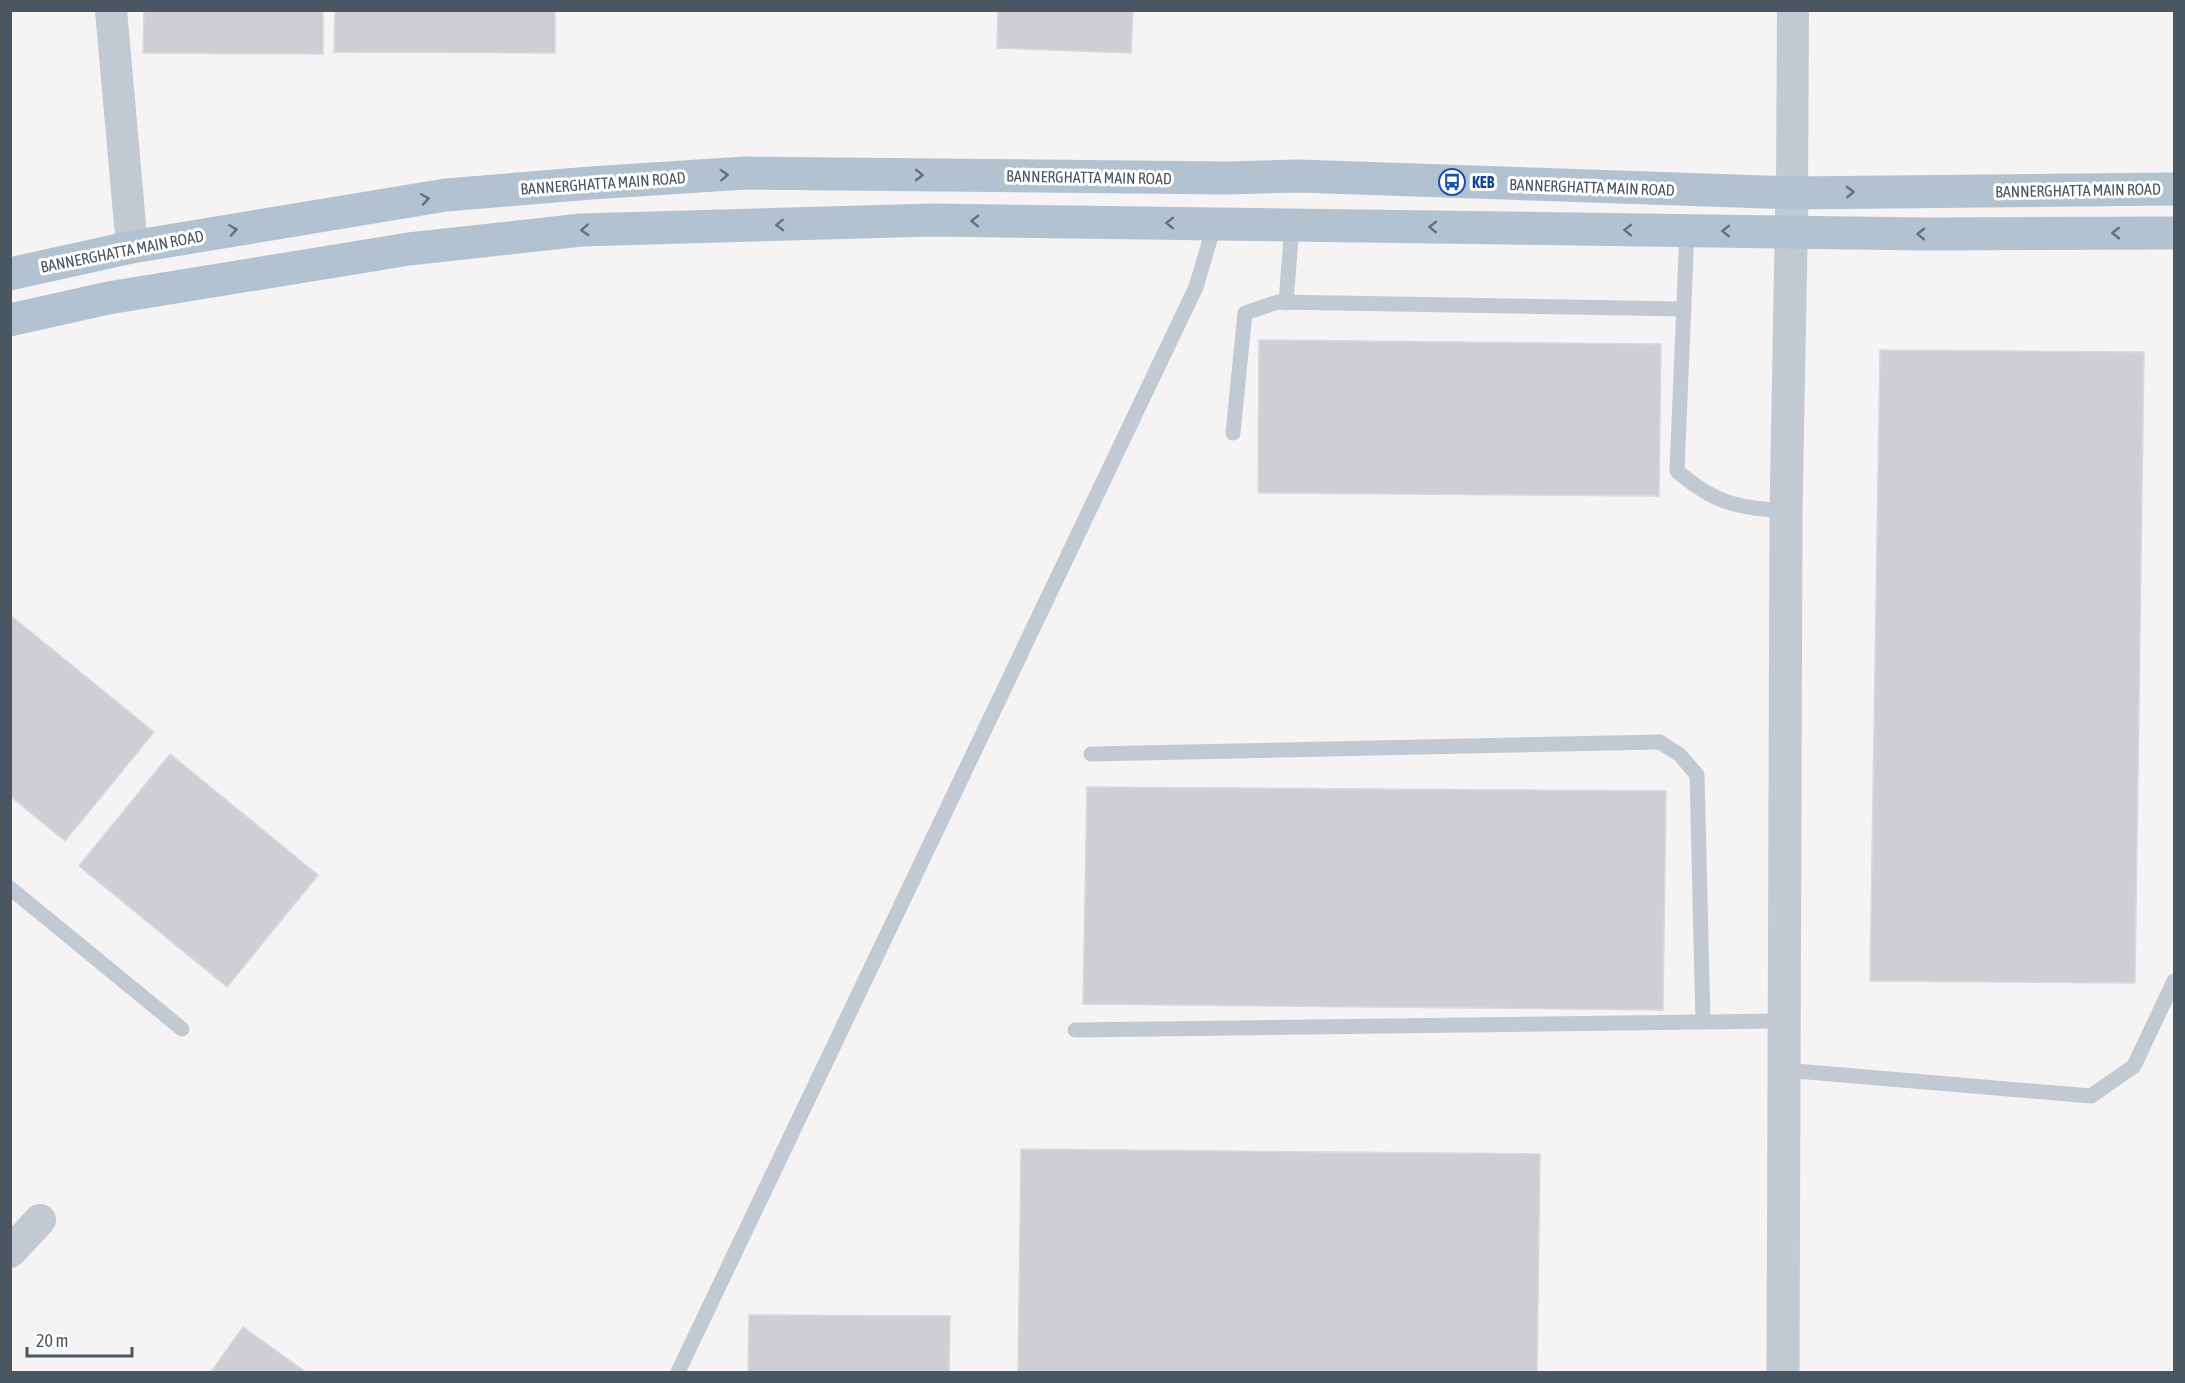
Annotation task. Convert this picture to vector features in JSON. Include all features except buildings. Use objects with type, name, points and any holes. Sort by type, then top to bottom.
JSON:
[{"type":"main road","name":"BANNERGHATTA MAIN ROAD","points":[[10,274],[132,247],[446,195],[745,173],[1228,178],[1298,176],[1792,193],[2175,189]]},
{"type":"main road","points":[[10,321],[108,298],[409,249],[581,230],[933,220],[1687,231],[2175,232]]},
{"type":"street","points":[[111,10],[132,247]]},
{"type":"street","points":[[1783,1372],[1785,511],[1792,193],[1793,10]]},
{"type":"street","points":[[10,1252],[40,1220]]},
{"type":"lane","points":[[678,1372],[1196,287],[1215,223]]},
{"type":"lane","points":[[1286,303],[1292,224]]},
{"type":"lane","points":[[1687,231],[1677,471],[1700,491],[1742,508],[1785,511]]},
{"type":"lane","points":[[1233,434],[1245,313],[1278,302],[1684,309]]},
{"type":"lane","points":[[1091,754],[1660,742],[1680,755],[1697,775],[1703,1022]]},
{"type":"lane","points":[[10,888],[182,1029]]},
{"type":"lane","points":[[1784,1070],[2091,1096],[2134,1066],[2175,981]]},
{"type":"lane","points":[[1075,1030],[1784,1021]]},
{"type":"place","name":"KEB","points":[[1452,182]]}]
